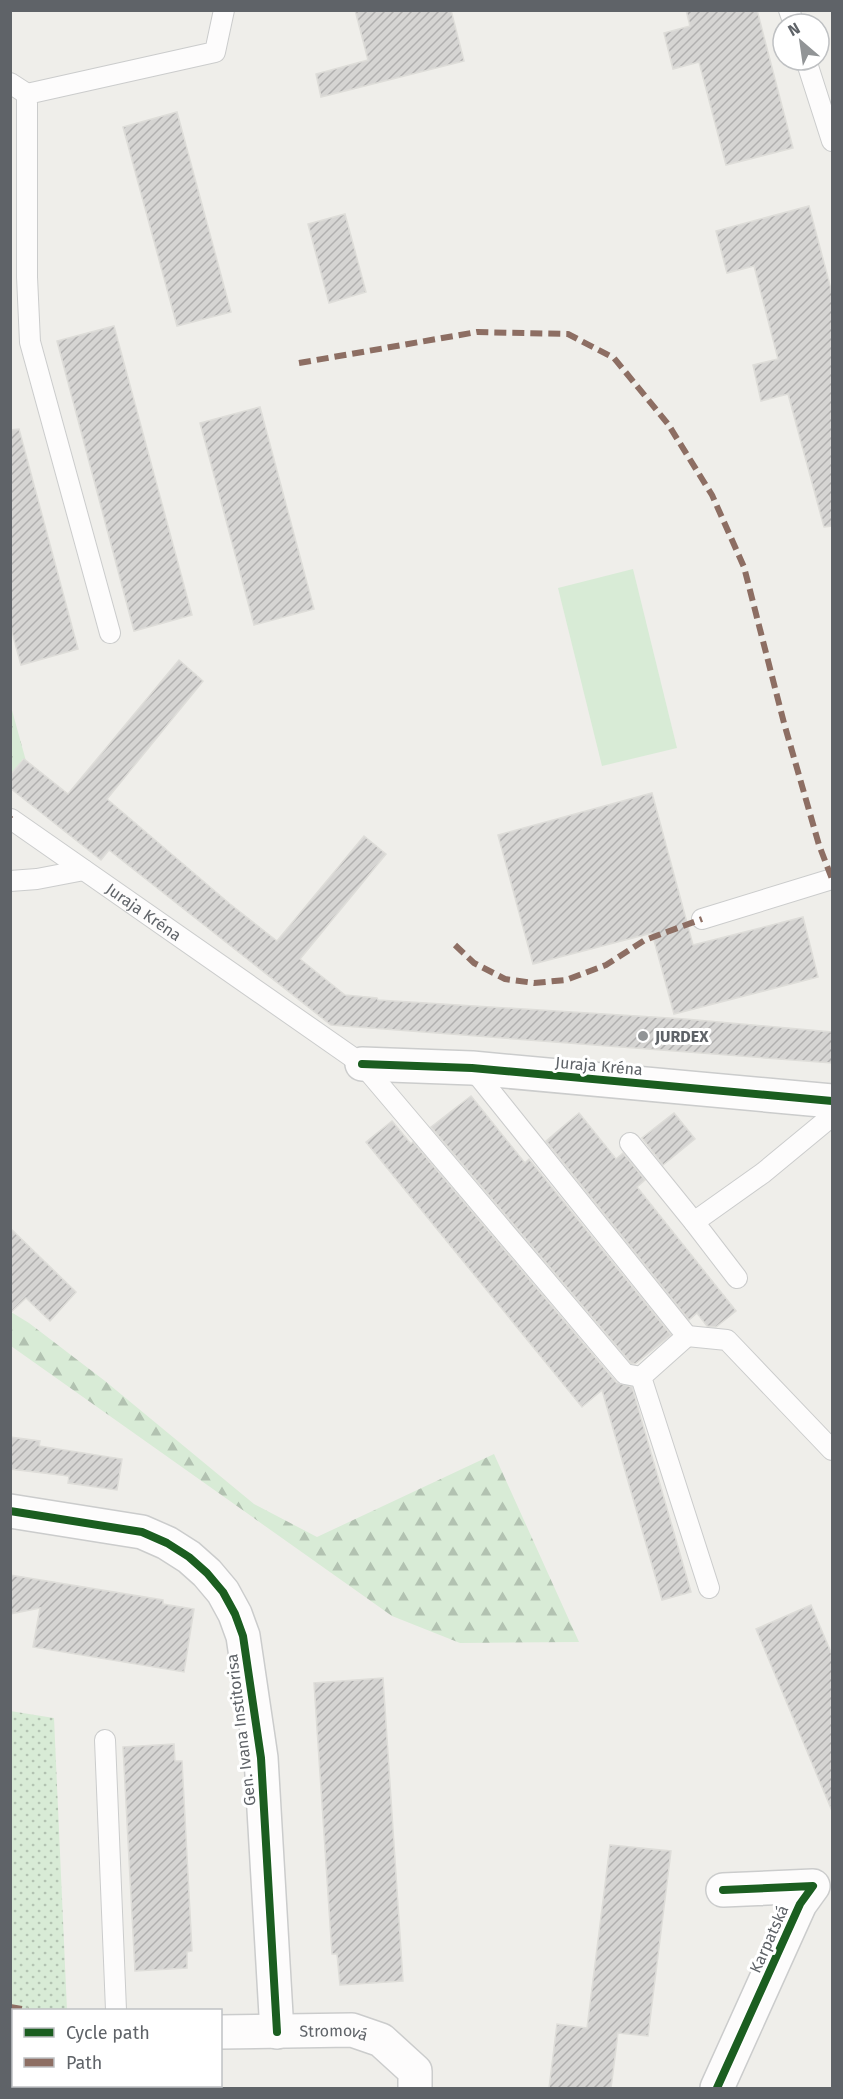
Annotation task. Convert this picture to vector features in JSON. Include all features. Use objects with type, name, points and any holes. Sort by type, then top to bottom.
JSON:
[{"type":"street","name":"Juraja Kréna","points":[[362,1064],[472,1068],[832,1101]]},
{"type":"street","name":"Gen. Ivana Institorisa","points":[[10,1511],[142,1532],[167,1543],[189,1557],[207,1573],[223,1592],[235,1614],[245,1644],[261,1758],[277,2032]]},
{"type":"street","name":"Karpatská","points":[[717,2088],[800,1904],[813,1886],[723,1890]]},
{"type":"street","name":"Stromová","points":[[222,2032],[352,2030],[381,2040],[416,2071],[415,2088]]},
{"type":"lane","points":[[10,83],[27,94],[215,52],[224,10]]},
{"type":"lane","points":[[810,72],[832,141]]},
{"type":"lane","points":[[27,94],[27,277],[30,342],[110,633]]},
{"type":"lane","name":"Juraja Kréna","points":[[11,819],[362,1064]]},
{"type":"lane","points":[[10,881],[37,879],[84,870]]},
{"type":"lane","points":[[702,919],[832,879]]},
{"type":"lane","points":[[362,1064],[624,1374],[641,1377]]},
{"type":"lane","points":[[472,1068],[687,1336],[727,1340],[832,1450]]},
{"type":"lane","points":[[694,1222],[763,1173],[832,1116]]},
{"type":"lane","points":[[630,1143],[737,1278]]},
{"type":"lane","points":[[641,1377],[687,1336]]},
{"type":"lane","points":[[641,1377],[709,1588]]},
{"type":"lane","points":[[105,1740],[116,2009]]},
{"type":"green space","points":[[633,569],[677,748],[602,766],[558,588]]},
{"type":"green space","points":[[10,703],[26,761],[23,759],[11,775]]},
{"type":"green space","points":[[11,1312],[105,1381],[254,1504],[317,1537],[494,1454],[579,1642],[460,1643],[392,1616],[11,1346]]},
{"type":"green space","points":[[10,1711],[54,1718],[67,2009],[12,2009],[11,2023]]},
{"type":"building","points":[[355,10],[451,10],[464,61],[321,97],[316,74],[368,60]]},
{"type":"building","points":[[686,10],[757,10],[771,64],[771,72],[773,72],[793,148],[726,165],[699,62],[673,69],[664,33],[690,26]]},
{"type":"building","points":[[177,112],[231,312],[177,326],[123,127]]},
{"type":"building","points":[[809,206],[832,293],[832,526],[824,527],[788,394],[761,401],[753,365],[778,359],[754,266],[727,273],[716,231]]},
{"type":"building","points":[[345,214],[366,292],[329,303],[308,224]]},
{"type":"building","points":[[114,326],[192,615],[134,631],[57,341]]},
{"type":"building","points":[[260,407],[314,609],[254,625],[200,423]]},
{"type":"building","points":[[19,429],[78,649],[21,665],[10,625],[10,430]]},
{"type":"building","points":[[179,660],[203,681],[107,799],[277,941],[364,836],[386,854],[300,959],[345,995],[377,998],[378,1000],[685,1019],[832,1032],[832,1063],[331,1025],[109,850],[101,860],[10,788],[10,775],[24,759],[68,794]]},
{"type":"building","points":[[652,793],[693,945],[803,917],[818,977],[674,1014],[652,933],[533,964],[498,835]]},
{"type":"building","points":[[471,1096],[525,1163],[529,1159],[671,1335],[635,1364],[631,1363],[431,1127]]},
{"type":"building","points":[[579,1113],[616,1159],[623,1153],[645,1180],[637,1187],[736,1311],[716,1327],[707,1326],[697,1313],[689,1320],[546,1141]]},
{"type":"building","points":[[674,1113],[695,1139],[663,1165],[642,1138]]},
{"type":"building","points":[[392,1121],[411,1144],[413,1142],[616,1382],[632,1387],[691,1592],[662,1600],[602,1390],[582,1407],[366,1142]]},
{"type":"building","points":[[10,1228],[76,1292],[50,1321],[26,1298],[10,1313]]},
{"type":"building","points":[[10,1437],[40,1441],[39,1446],[122,1459],[117,1490],[68,1483],[69,1476],[10,1469]]},
{"type":"building","points":[[10,1575],[163,1600],[163,1604],[194,1609],[184,1672],[33,1647],[40,1608],[10,1614]]},
{"type":"building","points":[[811,1605],[832,1655],[832,1811],[756,1629]]},
{"type":"building","points":[[383,1678],[403,1981],[340,1985],[337,1954],[332,1954],[314,1683]]},
{"type":"building","points":[[174,1744],[175,1761],[182,1761],[192,1951],[187,1952],[187,1968],[135,1971],[123,1747]]},
{"type":"building","points":[[610,1845],[671,1851],[648,2036],[618,2033],[611,2088],[549,2088],[557,2024],[587,2028]]},
{"type":"marked path","points":[[299,363],[477,332],[568,334],[614,358],[668,424],[712,495],[744,567],[784,723],[819,845],[832,879]]},
{"type":"marked path","points":[[455,945],[474,963],[505,979],[534,983],[566,980],[606,965],[645,940],[702,919]]},
{"type":"marked path","points":[[10,2007],[22,2009]]},
{"type":"cycle path","points":[[362,1064],[472,1068],[832,1101]]},
{"type":"cycle path","points":[[10,1511],[142,1532],[167,1543],[189,1557],[207,1573],[223,1592],[235,1614],[243,1636],[261,1758],[277,2032]]},
{"type":"cycle path","points":[[717,2088],[800,1904],[813,1886],[723,1890]]},
{"type":"place","name":"JURDEX","points":[[643,1036]]}]
